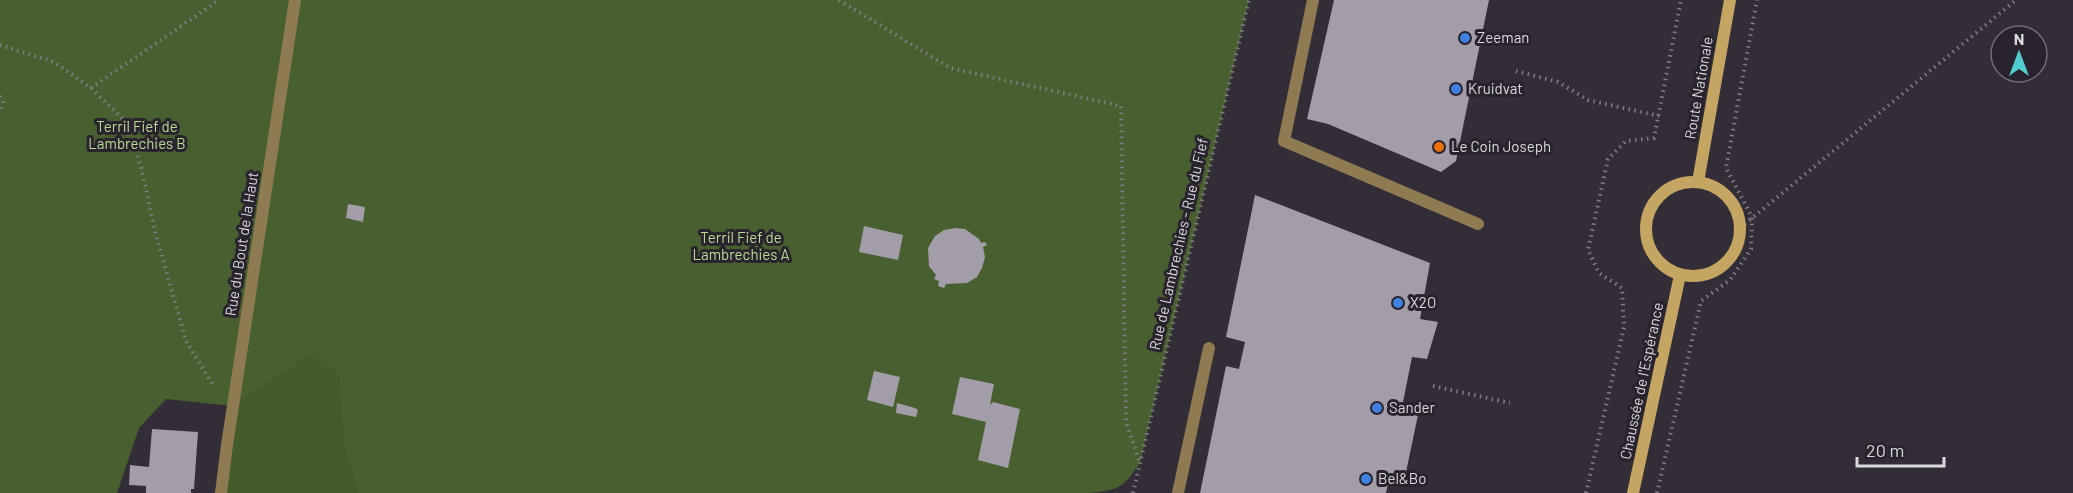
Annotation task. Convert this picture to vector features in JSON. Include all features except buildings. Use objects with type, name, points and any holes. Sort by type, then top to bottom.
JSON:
[{"type":"main road","name":"Route Nationale","points":[[1698,182],[1730,0]]},
{"type":"main road","points":[[1698,182],[1723,193],[1732,202],[1738,214],[1740,228],[1738,243],[1732,256],[1709,274],[1695,276],[1680,275],[1666,268],[1654,258],[1647,244],[1645,228],[1648,213],[1656,199],[1668,189],[1682,183],[1698,182]]},
{"type":"main road","name":"Chaussée de l'Espérance","points":[[1633,493],[1680,275]]},
{"type":"street","name":"Rue du Bout de la Haut","points":[[221,493],[295,0]]},
{"type":"street","points":[[1312,0],[1284,141],[1478,224]]},
{"type":"street","points":[[1178,493],[1209,348]]},
{"type":"path","points":[[91,88],[219,0]]},
{"type":"path","points":[[840,0],[950,68],[1121,106],[1126,422],[1140,463]]},
{"type":"path","name":"Rue de Lambrechies - Rue du Fief","points":[[1133,493],[1249,0]]},
{"type":"path","points":[[1586,493],[1624,327],[1622,288],[1599,273],[1588,250],[1608,159],[1626,141],[1654,138],[1681,0]]},
{"type":"path","points":[[1657,493],[1701,301],[1730,280],[1751,249],[1752,217],[1726,168],[1757,0]]},
{"type":"path","points":[[1740,228],[2016,0]]},
{"type":"path","points":[[0,45],[54,62],[91,88],[123,119],[141,166],[155,231],[186,341],[217,393],[234,398]]},
{"type":"path","points":[[1516,71],[1558,82],[1588,100],[1659,116]]},
{"type":"path","points":[[0,96],[3,102],[0,112]]},
{"type":"path","points":[[1433,386],[1510,403]]},
{"type":"green space","name":"Terril Fief de Lambrechies A","points":[[0,0],[1249,0],[1140,463],[1119,487],[1088,493],[358,493],[344,448],[338,374],[313,352],[233,406],[166,399],[139,428],[117,493],[0,493]]},
{"type":"green space","points":[[313,351],[338,374],[344,448],[358,493],[222,493],[233,406]]},
{"type":"place","name":"Zeeman","points":[[1465,38]]},
{"type":"place","name":"Kruidvat","points":[[1456,89]]},
{"type":"place","name":"Le Coin Joseph","points":[[1439,147]]},
{"type":"place","name":"X2O","points":[[1398,303]]},
{"type":"place","name":"Sander","points":[[1377,408]]},
{"type":"place","name":"Bel&Bo","points":[[1366,479]]},
{"type":"park label","name":"Terril Fief de Lambrechies B","points":[[137,136]]}]
